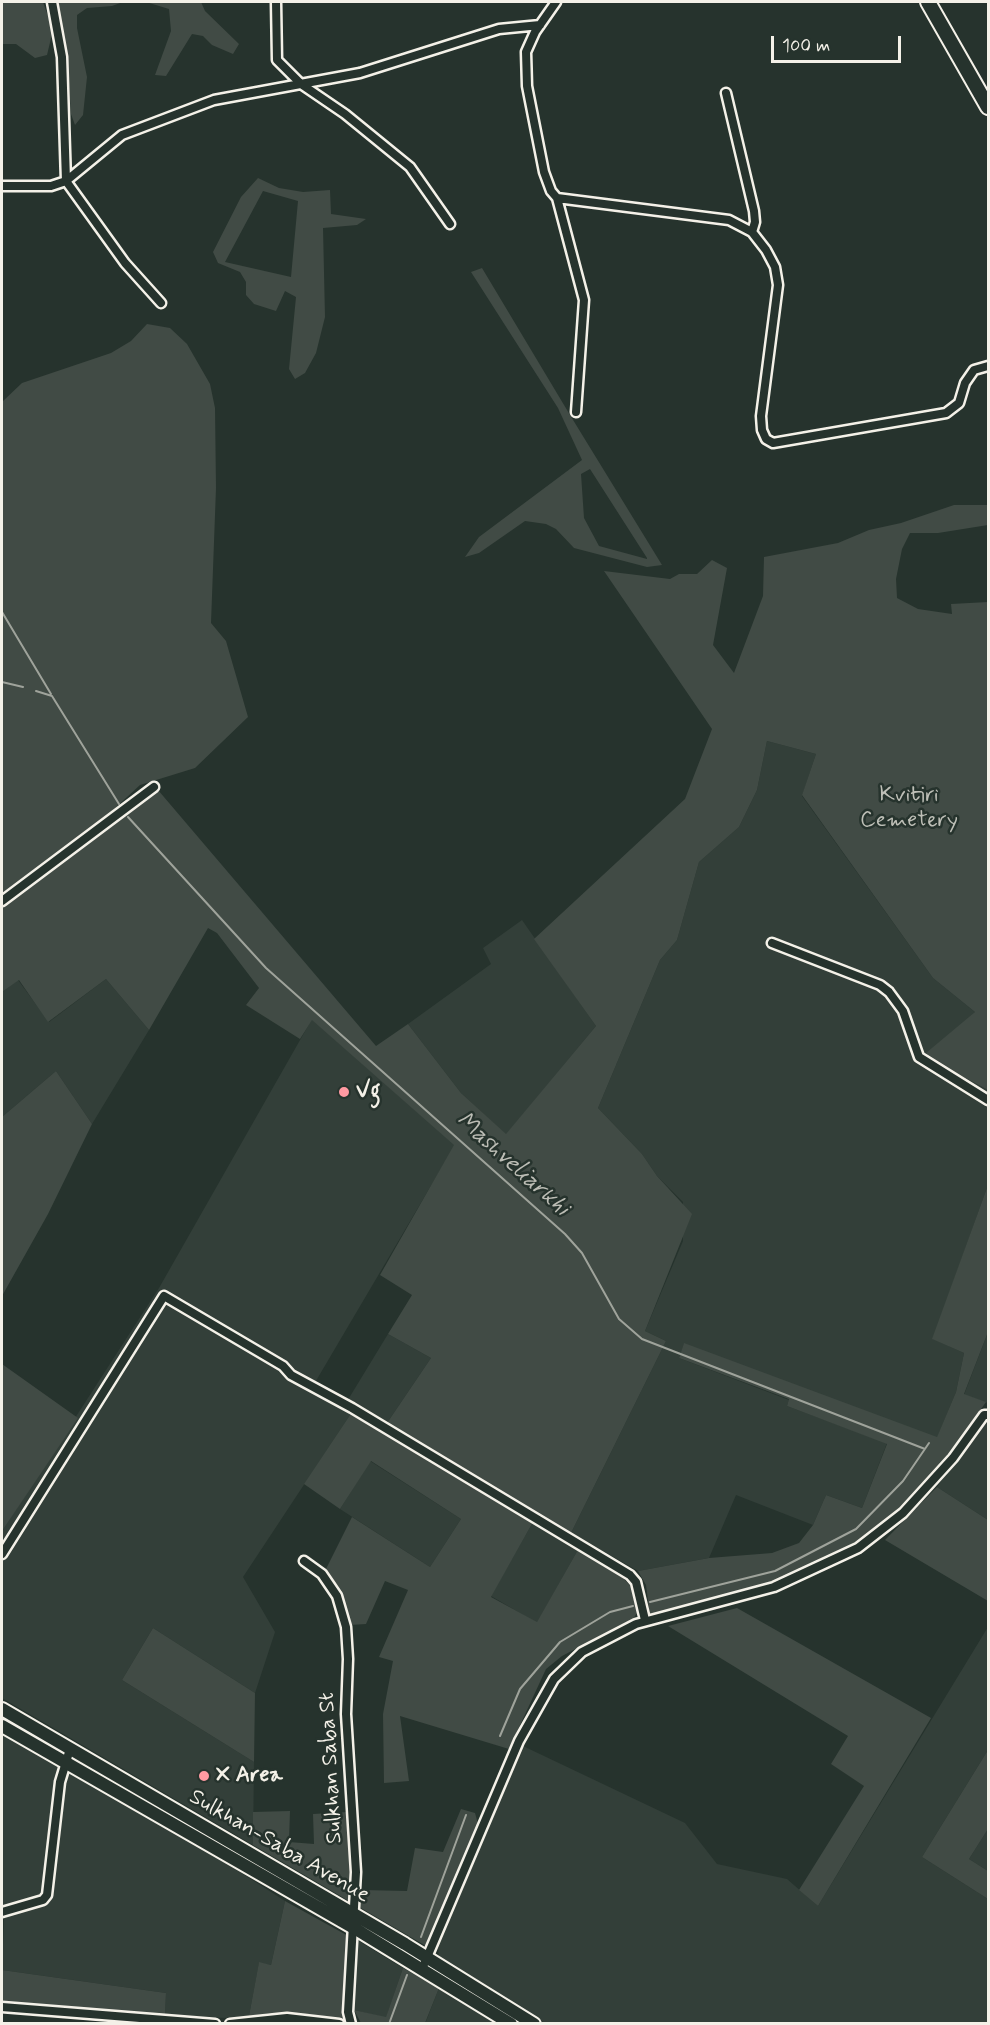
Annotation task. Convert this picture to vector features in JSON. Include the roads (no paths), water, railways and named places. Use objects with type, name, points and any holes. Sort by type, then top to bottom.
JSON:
[{"type":"main road","points":[[928,2],[988,107]]},
{"type":"main road","name":"Sulkhan-Saba Avenue","points":[[2,1709],[352,1914],[511,2024]]},
{"type":"main road","name":"Sulkhan-Saba Avenue","points":[[2,1726],[354,1928],[402,1950]]},
{"type":"main road","name":"Sulkhan-Saba Avenue","points":[[424,1964],[534,2024]]},
{"type":"street","points":[[52,2],[63,57],[66,181],[125,263],[161,303]]},
{"type":"street","points":[[276,2],[277,60],[301,84],[345,114],[410,167],[450,224]]},
{"type":"street","points":[[556,2],[540,25],[526,52],[527,86],[544,172],[551,191],[557,198],[584,300],[576,412]]},
{"type":"street","points":[[2,186],[51,186],[66,181],[122,135],[214,100],[360,73],[499,29],[540,25]]},
{"type":"street","points":[[726,93],[754,212],[755,222],[752,232]]},
{"type":"street","points":[[557,198],[729,220],[752,232],[776,267],[778,285],[761,416],[762,430],[766,439],[773,443],[946,413],[959,404],[965,383],[974,370],[988,366]]},
{"type":"street","points":[[2,901],[154,787]]},
{"type":"street","points":[[772,943],[880,985],[889,992],[903,1011],[919,1057],[988,1100]]},
{"type":"street","points":[[2,1554],[164,1296],[283,1366],[291,1375],[352,1408],[630,1575],[638,1589],[645,1620]]},
{"type":"street","points":[[424,1964],[519,1741],[554,1679],[582,1652],[645,1620],[774,1587],[858,1548],[903,1513],[953,1458],[986,1415]]},
{"type":"street","name":"Sulkhan Saba St","points":[[304,1561],[322,1574],[337,1596],[346,1627],[348,1659],[346,1714],[356,1872],[348,2012],[351,2024]]},
{"type":"street","points":[[2,1912],[43,1900],[47,1895],[60,1782],[70,1749]]},
{"type":"street","points":[[2,2007],[215,2024]]},
{"type":"street","points":[[230,2024],[287,2018],[339,2024]]},
{"type":"waterway","name":"Mashveliarkhi","points":[[2,612],[51,694]]},
{"type":"waterway","points":[[2,682],[23,687]]},
{"type":"waterway","name":"Mashveliarkhi","points":[[36,691],[52,696],[119,804]]},
{"type":"waterway","name":"Mashveliarkhi","points":[[128,817],[266,968],[565,1234],[582,1253],[619,1319],[642,1339],[925,1449]]},
{"type":"waterway","points":[[650,1602],[775,1571],[856,1529],[903,1481],[929,1443]]},
{"type":"waterway","points":[[500,1736],[520,1689],[560,1642],[610,1612],[633,1606]]},
{"type":"waterway","points":[[421,1937],[466,1815]]},
{"type":"waterway","points":[[389,2024],[407,1975]]},
{"type":"place","name":"Vg","points":[[344,1092]]},
{"type":"place","name":"X Area","points":[[204,1776]]},
{"type":"park label","name":"Kvitiri Cemetery","points":[[909,808]]}]
